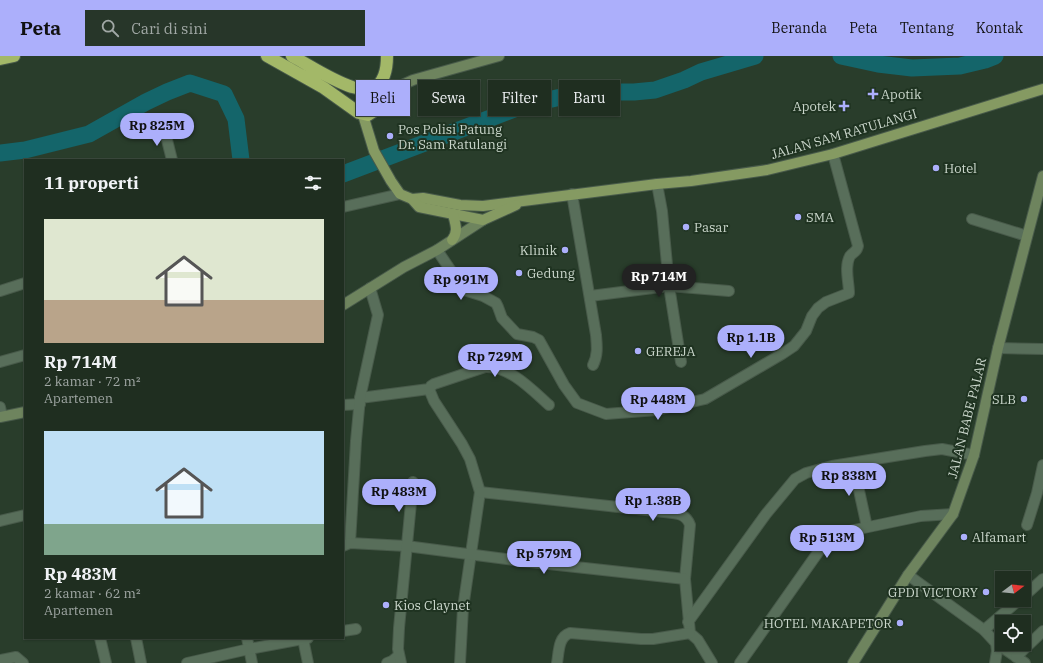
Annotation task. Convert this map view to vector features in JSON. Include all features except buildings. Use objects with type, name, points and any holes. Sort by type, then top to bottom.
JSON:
[{"type":"highway","points":[[0,59],[14,56]]},
{"type":"highway","points":[[267,56],[324,88],[356,111]]},
{"type":"highway","points":[[292,56],[330,78],[356,88]]},
{"type":"highway","points":[[381,80],[386,73],[387,56]]},
{"type":"highway","points":[[356,91],[352,98],[352,106],[356,110]]},
{"type":"main road","name":"JALAN SAM RATULANGI","points":[[400,194],[412,199],[423,198],[460,205],[483,206],[572,194],[691,181],[767,170],[833,154],[1043,89]]},
{"type":"main road","points":[[360,116],[374,151],[400,194]]},
{"type":"main road","points":[[412,199],[415,204],[420,207],[485,219],[483,206]]},
{"type":"main road","name":"JALAN SAM RATULANGI","points":[[485,219],[529,200]]},
{"type":"main road","points":[[452,240],[456,234],[453,214]]},
{"type":"street","points":[[410,81],[499,56]]},
{"type":"street","points":[[164,128],[172,159]]},
{"type":"street","points":[[437,250],[464,290],[483,296],[496,303],[502,318],[517,334],[533,337],[539,340],[564,385],[577,403],[606,414],[657,410],[705,399],[794,346],[806,331],[816,311],[826,302],[849,294],[848,265],[850,255],[857,250],[858,246],[833,154]]},
{"type":"street","name":"JALAN BABE PALAR","points":[[853,663],[908,575],[953,514],[974,455],[998,348],[1043,176]]},
{"type":"street","points":[[657,184],[662,211],[669,286],[681,362]]},
{"type":"street","points":[[344,207],[400,194]]},
{"type":"street","points":[[572,194],[598,350],[593,366]]},
{"type":"street","points":[[344,304],[404,267],[437,250],[485,219]]},
{"type":"street","points":[[972,219],[1027,236]]},
{"type":"street","points":[[0,291],[24,283]]},
{"type":"street","points":[[590,296],[669,286],[729,291]]},
{"type":"street","points":[[370,288],[378,315],[360,401],[347,544],[406,546],[471,555],[686,579]]},
{"type":"street","points":[[998,348],[1043,348]]},
{"type":"street","points":[[0,362],[24,355]]},
{"type":"street","points":[[344,406],[360,401],[429,389],[432,385],[485,367],[496,367],[502,369],[519,379],[549,405]]},
{"type":"street","points":[[429,389],[470,460],[480,492],[463,608],[460,663]]},
{"type":"street","points":[[1,413],[24,412]]},
{"type":"street","points":[[688,622],[766,514],[795,479],[819,470],[914,452],[942,449],[974,455]]},
{"type":"street","points":[[853,463],[867,527]]},
{"type":"street","points":[[1027,525],[1043,465]]},
{"type":"street","points":[[387,663],[392,661],[400,661],[399,628],[413,482]]},
{"type":"street","points":[[480,492],[594,503],[679,514],[685,517],[690,525],[686,579],[690,633],[698,640],[712,663]]},
{"type":"street","points":[[740,663],[819,551],[839,532],[921,516],[953,514]]},
{"type":"street","points":[[0,521],[24,515]]},
{"type":"street","points":[[908,575],[984,630],[995,642]]},
{"type":"street","points":[[1031,590],[1043,579]]},
{"type":"street","points":[[984,630],[1011,607]]},
{"type":"street","points":[[344,631],[356,629]]},
{"type":"street","points":[[1016,657],[1043,631]]},
{"type":"street","points":[[557,663],[561,640],[564,636],[570,633],[653,639],[690,633]]},
{"type":"street","points":[[100,639],[106,663]]},
{"type":"street","points":[[136,639],[142,663]]},
{"type":"street","points":[[247,639],[252,663]]},
{"type":"street","points":[[187,663],[301,639]]},
{"type":"street","points":[[306,639],[308,663]]},
{"type":"street","points":[[995,663],[997,651]]},
{"type":"street","points":[[1007,651],[1024,663]]},
{"type":"street","points":[[0,660],[16,658],[23,663]]},
{"type":"waterway","points":[[344,174],[525,105],[561,97],[610,92],[655,90],[684,80],[701,72],[755,56]]},
{"type":"waterway","points":[[841,56],[878,64],[912,68],[960,66],[995,56]]},
{"type":"waterway","points":[[0,153],[25,150],[89,134],[146,102],[190,83],[224,94],[236,119],[241,159]]},
{"type":"place","name":"Apotik","points":[[873,94]]},
{"type":"place","name":"Apotek","points":[[844,106]]},
{"type":"place","name":"Pos Polisi Patung Dr. Sam Ratulangi","points":[[390,136]]},
{"type":"place","name":"Hotel","points":[[936,168]]},
{"type":"place","name":"SMA","points":[[798,217]]},
{"type":"place","name":"Pasar","points":[[686,227]]},
{"type":"place","name":"Klinik","points":[[565,250]]},
{"type":"place","name":"Gedung","points":[[519,273]]},
{"type":"place","name":"GEREJA","points":[[638,351]]},
{"type":"place","name":"SLB","points":[[1024,399]]},
{"type":"place","name":"Alfamart","points":[[964,537]]},
{"type":"place","name":"GPDI VICTORY","points":[[986,592]]},
{"type":"place","name":"Kios Claynet","points":[[386,605]]},
{"type":"place","name":"HOTEL MAKAPETOR","points":[[900,623]]}]
